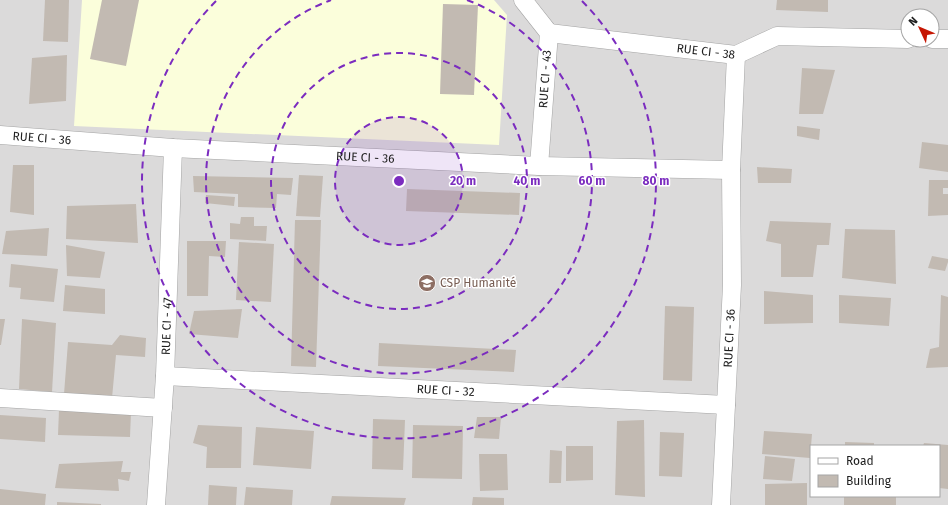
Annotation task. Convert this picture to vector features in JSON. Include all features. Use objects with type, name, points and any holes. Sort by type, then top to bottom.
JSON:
[{"type":"street","name":"RUE CI - 43","points":[[523,0],[549,33],[539,166]]},
{"type":"street","name":"RUE CI - 38","points":[[549,33],[736,55],[777,36],[900,38]]},
{"type":"street","name":"RUE CI - 36","points":[[721,505],[732,286],[731,170],[736,55]]},
{"type":"street","name":"RUE CI - 36","points":[[0,135],[173,148],[539,166],[731,170]]},
{"type":"street","name":"RUE CI - 47","points":[[156,505],[165,376],[173,148]]},
{"type":"street","name":"RUE CI - 32","points":[[165,376],[726,406]]},
{"type":"street","points":[[0,398],[163,408]]},
{"type":"shaded area","points":[[0,0],[948,0],[948,505],[0,505]]},
{"type":"shaded area","points":[[82,0],[494,0],[507,15],[499,145],[74,126]]},
{"type":"building","points":[[45,0],[69,0],[68,42],[43,41]]},
{"type":"building","points":[[102,0],[139,0],[126,66],[90,59]]},
{"type":"building","points":[[777,0],[828,0],[828,12],[776,10]]},
{"type":"building","points":[[443,4],[478,5],[474,95],[440,94]]},
{"type":"building","points":[[67,55],[66,101],[29,104],[32,58]]},
{"type":"building","points":[[802,68],[835,70],[823,114],[799,114]]},
{"type":"building","points":[[797,126],[820,129],[819,140],[797,136]]},
{"type":"building","points":[[922,142],[948,145],[948,172],[919,168]]},
{"type":"building","points":[[13,165],[34,165],[34,215],[10,212]]},
{"type":"building","points":[[757,167],[792,169],[791,183],[758,183]]},
{"type":"building","points":[[299,175],[323,176],[320,217],[296,216]]},
{"type":"building","points":[[193,176],[293,178],[291,195],[277,194],[276,208],[238,207],[238,194],[194,192]]},
{"type":"building","points":[[929,180],[948,180],[948,188],[943,188],[943,194],[948,194],[948,215],[928,216]]},
{"type":"building","points":[[407,189],[520,193],[519,215],[406,211]]},
{"type":"building","points":[[206,195],[235,197],[234,206],[205,203]]},
{"type":"building","points":[[136,204],[138,243],[66,239],[67,206]]},
{"type":"building","points":[[241,217],[254,217],[254,226],[267,226],[266,241],[230,239],[230,223],[240,224]]},
{"type":"building","points":[[295,220],[321,220],[316,367],[291,366]]},
{"type":"building","points":[[770,221],[831,223],[829,245],[817,245],[813,277],[781,277],[781,244],[766,241]]},
{"type":"building","points":[[49,228],[47,256],[2,254],[6,231]]},
{"type":"building","points":[[845,229],[895,230],[896,284],[842,278]]},
{"type":"building","points":[[187,241],[226,241],[225,257],[209,256],[208,296],[187,296]]},
{"type":"building","points":[[239,242],[274,244],[271,302],[236,300]]},
{"type":"building","points":[[66,245],[105,252],[100,278],[67,276]]},
{"type":"building","points":[[932,256],[948,259],[945,271],[928,268]]},
{"type":"building","points":[[11,264],[58,269],[54,302],[20,299],[21,288],[9,287]]},
{"type":"building","points":[[65,285],[105,289],[105,314],[63,311]]},
{"type":"building","points":[[764,291],[813,295],[813,323],[764,324]]},
{"type":"building","points":[[839,295],[891,298],[889,326],[839,323]]},
{"type":"building","points":[[941,295],[948,297],[948,367],[926,368],[930,349],[939,347]]},
{"type":"building","points":[[665,306],[694,307],[692,381],[663,380]]},
{"type":"building","points":[[242,309],[238,338],[189,334],[194,311]]},
{"type":"building","points":[[0,319],[5,319],[1,345],[0,345]]},
{"type":"building","points":[[22,319],[56,323],[52,392],[19,389]]},
{"type":"building","points":[[120,335],[146,338],[145,357],[116,355],[112,398],[64,394],[68,342],[112,345]]},
{"type":"building","points":[[379,343],[516,350],[514,372],[378,366]]},
{"type":"building","points":[[59,410],[131,412],[130,437],[58,435]]},
{"type":"building","points":[[0,415],[46,418],[45,442],[0,439]]},
{"type":"building","points":[[477,417],[501,417],[499,439],[474,438]]},
{"type":"building","points":[[373,419],[405,420],[403,470],[372,469]]},
{"type":"building","points":[[644,420],[645,497],[615,495],[617,421]]},
{"type":"building","points":[[198,425],[242,427],[241,468],[206,468],[207,447],[193,443]]},
{"type":"building","points":[[413,425],[463,426],[462,479],[412,478]]},
{"type":"building","points":[[256,427],[314,431],[311,469],[253,465]]},
{"type":"building","points":[[764,431],[812,434],[810,458],[762,454]]},
{"type":"building","points":[[660,432],[684,433],[682,477],[659,476]]},
{"type":"building","points":[[845,442],[874,443],[874,445],[845,445]]},
{"type":"building","points":[[924,443],[948,445],[948,489],[940,488],[940,445],[923,445]]},
{"type":"building","points":[[566,446],[593,446],[593,480],[566,481]]},
{"type":"building","points":[[550,450],[562,451],[561,483],[549,483]]},
{"type":"building","points":[[479,454],[507,454],[508,490],[480,491]]},
{"type":"building","points":[[765,456],[795,459],[792,481],[763,479]]},
{"type":"building","points":[[123,461],[121,472],[131,472],[129,481],[118,479],[119,491],[55,488],[59,464]]},
{"type":"building","points":[[807,483],[807,505],[765,505],[765,484]]},
{"type":"building","points":[[209,485],[237,487],[236,505],[208,505]]},
{"type":"building","points":[[246,487],[293,490],[292,505],[244,505]]},
{"type":"building","points":[[0,489],[46,494],[45,505],[0,505]]},
{"type":"building","points":[[332,496],[406,498],[404,505],[330,505]]},
{"type":"building","points":[[473,497],[504,498],[504,505],[472,505]]},
{"type":"building","points":[[844,497],[896,497],[896,505],[844,505]]},
{"type":"building","points":[[57,502],[101,504],[101,505],[57,505]]},
{"type":"place","name":"CSP Humanité","points":[[427,283]]}]
